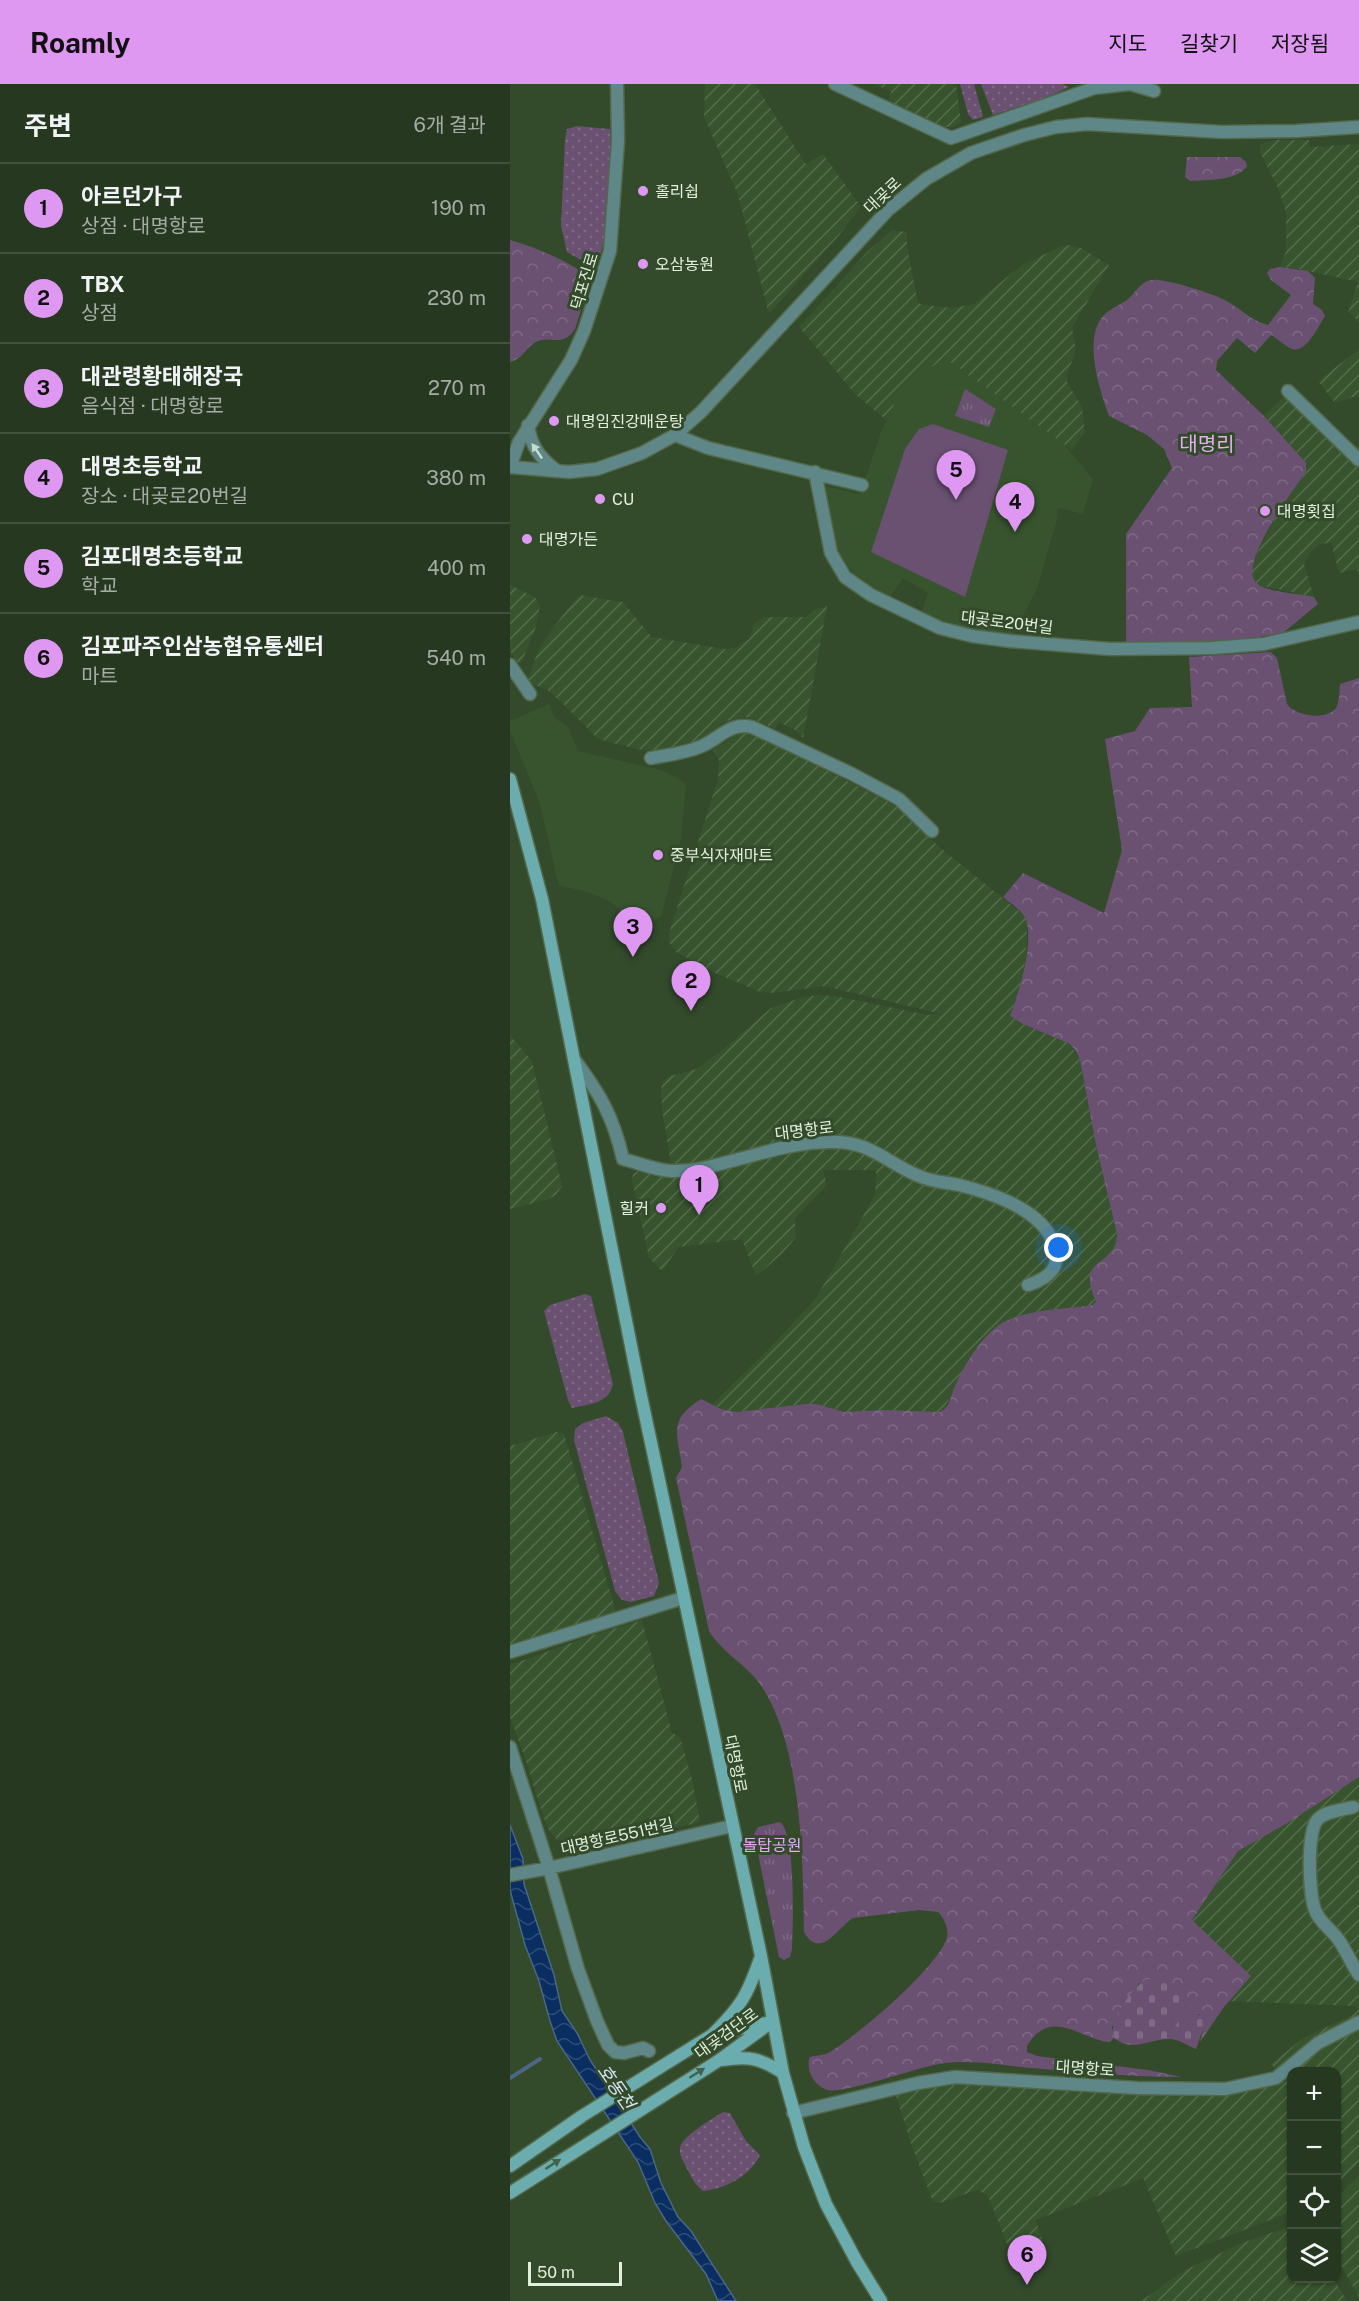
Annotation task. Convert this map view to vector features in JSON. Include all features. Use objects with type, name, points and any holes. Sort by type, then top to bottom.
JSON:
[{"type":"main road","name":"대명항로","points":[[510,779],[543,899],[683,1598],[783,2073],[804,2147],[826,2204],[881,2301]]},
{"type":"main road","points":[[712,2035],[749,1990],[760,1956]]},
{"type":"main road","name":"대곶검단로","points":[[510,2166],[582,2116],[712,2035],[773,2021]]},
{"type":"main road","name":"대곶검단로","points":[[510,2193],[717,2061],[773,2021]]},
{"type":"main road","points":[[717,2061],[742,2057],[756,2059],[768,2063],[783,2073]]},
{"type":"street","name":"덕포진로","points":[[510,467],[528,425],[570,360],[585,331],[610,251],[618,141],[617,84]]},
{"type":"street","points":[[835,84],[951,138],[1094,88],[1130,84],[1154,91]]},
{"type":"street","name":"대곶로","points":[[510,467],[557,471],[597,469],[642,453],[675,435],[701,412],[888,210],[926,179],[971,153],[1056,127],[1087,124],[1222,132],[1359,127]]},
{"type":"street","points":[[1288,391],[1359,460]]},
{"type":"street","points":[[510,441],[528,425]]},
{"type":"street","points":[[528,425],[534,449],[557,471]]},
{"type":"street","points":[[675,435],[708,448],[862,485]]},
{"type":"street","name":"대곶로20번길","points":[[815,472],[831,553],[845,577],[871,595],[940,628],[972,636],[1010,641],[1110,649],[1212,648],[1264,644],[1359,622]]},
{"type":"street","points":[[510,665],[530,694]]},
{"type":"street","points":[[651,758],[704,746],[736,726],[752,727],[899,799],[932,831]]},
{"type":"street","name":"대명항로","points":[[574,1059],[611,1116],[623,1159],[662,1169],[688,1170],[800,1144],[835,1142],[860,1144],[919,1177],[982,1192],[1034,1216],[1051,1239],[1056,1262],[1054,1270],[1047,1277],[1028,1285]]},
{"type":"street","points":[[510,1652],[683,1598]]},
{"type":"street","points":[[510,1747],[546,1869],[597,2021],[608,2044],[615,2052],[624,2053],[643,2048],[649,2051]]},
{"type":"street","points":[[1353,1807],[1317,1820],[1311,1845],[1310,1887],[1314,1910],[1336,1936],[1359,1975]]},
{"type":"street","name":"대명항로551번길","points":[[510,1875],[546,1869],[732,1826]]},
{"type":"street","name":"대명항로","points":[[794,2113],[918,2083],[955,2077],[1137,2088],[1225,2089],[1276,2078],[1318,2043],[1359,2022]]},
{"type":"shaded area","points":[[705,84],[755,84],[806,164],[823,154],[861,207],[771,312],[768,311],[738,195],[704,117]]},
{"type":"shaded area","points":[[874,84],[956,84],[961,122],[953,127],[943,127],[888,103],[891,92]]},
{"type":"shaded area","points":[[1276,140],[1309,140],[1310,147],[1359,144],[1359,322],[1348,312],[1358,282],[1280,267],[1286,251],[1286,213],[1278,188],[1260,152],[1260,145]]},
{"type":"shaded area","points":[[892,230],[907,232],[907,246],[918,303],[925,305],[952,308],[974,304],[1022,265],[1062,246],[1071,245],[1081,248],[1109,265],[1072,328],[1076,350],[1067,375],[1067,382],[1082,407],[1085,432],[1072,450],[946,359],[927,369],[906,387],[886,420],[855,394],[799,327],[867,252]]},
{"type":"shaded area","points":[[1359,349],[1359,395],[1335,403],[1318,381]]},
{"type":"shaded area","points":[[946,359],[1064,444],[1093,479],[1083,514],[1058,508],[1056,523],[1037,589],[1012,637],[942,625],[921,614],[928,593],[903,578],[889,598],[852,572],[835,547],[823,486],[860,494],[881,432],[897,399],[906,387],[927,369]]},
{"type":"shaded area","points":[[1291,390],[1350,446],[1359,447],[1359,576],[1357,569],[1339,573],[1331,542],[1318,545],[1304,564],[1314,597],[1258,585],[1253,580],[1251,572],[1256,555],[1279,510],[1306,471],[1306,463],[1264,416]]},
{"type":"shaded area","points":[[510,585],[535,597],[540,606],[535,630],[521,664],[516,662],[510,651]]},
{"type":"shaded area","points":[[579,595],[623,602],[652,637],[725,649],[735,648],[750,638],[754,624],[765,617],[806,617],[814,610],[827,606],[803,739],[797,731],[779,722],[775,729],[751,718],[743,717],[723,722],[705,739],[655,751],[636,749],[598,739],[560,701],[547,690],[530,683],[528,678],[538,651]]},
{"type":"shaded area","points":[[549,704],[555,718],[568,727],[578,751],[661,770],[686,785],[681,839],[661,917],[653,920],[626,914],[609,901],[595,895],[559,886],[539,801],[510,731],[510,721]]},
{"type":"shaded area","points":[[737,733],[753,734],[775,744],[894,805],[937,845],[1020,912],[1026,918],[1026,957],[1022,982],[1010,1016],[1070,1044],[1080,1060],[1096,1145],[1117,1234],[1114,1251],[1095,1265],[1089,1281],[1096,1301],[1093,1305],[1045,1312],[1005,1322],[951,1394],[945,1409],[940,1412],[844,1412],[817,1404],[806,1404],[736,1412],[721,1409],[712,1404],[766,1352],[816,1298],[875,1195],[876,1170],[823,1170],[827,1185],[795,1218],[796,1237],[783,1253],[756,1276],[742,1239],[679,1247],[662,1271],[649,1258],[632,1180],[633,1174],[638,1171],[658,1176],[671,1176],[662,1109],[663,1081],[670,1076],[696,1069],[720,1052],[771,1008],[800,998],[818,995],[835,996],[928,1015],[938,1013],[824,986],[773,993],[760,992],[713,972],[676,952],[669,942],[669,933],[718,779],[719,760],[713,751]]},
{"type":"shaded area","points":[[510,1035],[532,1061],[562,1186],[556,1195],[546,1200],[510,1209]]},
{"type":"shaded area","points":[[556,1432],[564,1434],[616,1612],[510,1647],[510,1446]]},
{"type":"shaded area","points":[[642,1620],[672,1733],[680,1737],[692,1779],[700,1822],[671,1829],[661,1821],[654,1820],[607,1833],[570,1840],[557,1840],[548,1829],[510,1717],[510,1665]]},
{"type":"shaded area","points":[[1359,1777],[1359,2162],[1341,2181],[1341,2067],[1287,2067],[1287,2214],[1176,2256],[1143,2178],[1036,2220],[1043,2242],[1011,2254],[988,2196],[977,2190],[940,2203],[933,2202],[896,2096],[934,2086],[958,2083],[1167,2096],[1220,2094],[1279,2084],[1285,2081],[1271,2064],[1303,2038],[1354,2014],[1358,2009],[1354,2006],[1229,2001],[1251,1976],[1192,1921],[1238,1851]]},
{"type":"shaded area","points":[[1359,2176],[1359,2298],[1341,2265],[1341,2194]]},
{"type":"shaded area","points":[[1287,2227],[1287,2283],[1336,2283],[1347,2301],[1141,2301],[1185,2270],[1242,2243]]},
{"type":"green space","points":[[960,84],[974,84],[983,117],[973,120],[968,114]]},
{"type":"green space","points":[[981,84],[1062,84],[1069,87],[993,115]]},
{"type":"green space","points":[[577,126],[610,129],[611,179],[608,218],[596,265],[584,262],[567,252],[561,226],[565,139],[567,129]]},
{"type":"green space","points":[[1187,157],[1240,157],[1247,166],[1236,175],[1229,177],[1190,181],[1185,177]]},
{"type":"green space","points":[[510,240],[552,256],[591,278],[575,329],[570,335],[561,340],[547,339],[536,342],[519,358],[510,362]]},
{"type":"green space","points":[[1280,267],[1308,271],[1315,278],[1313,304],[1322,310],[1325,316],[1316,332],[1307,343],[1297,349],[1289,348],[1271,335],[1255,353],[1237,338],[1217,361],[1216,370],[1264,416],[1306,463],[1306,471],[1279,511],[1259,547],[1253,563],[1253,577],[1264,588],[1314,597],[1318,604],[1283,633],[1241,640],[1126,642],[1126,534],[1172,468],[1164,449],[1147,435],[1109,416],[1095,365],[1094,337],[1098,325],[1106,313],[1127,300],[1144,283],[1159,280],[1219,297],[1256,321],[1268,325],[1291,295],[1271,280],[1267,273],[1270,269]]},
{"type":"green space","points":[[965,389],[996,409],[989,427],[955,416]]},
{"type":"green space","points":[[933,424],[1008,450],[965,597],[871,552],[905,449],[919,429]]},
{"type":"green space","points":[[1271,652],[1277,658],[1287,704],[1303,714],[1318,716],[1331,712],[1336,708],[1339,699],[1340,684],[1359,678],[1359,1777],[1289,1822],[1238,1851],[1192,1920],[1251,1976],[1224,2007],[1200,2042],[1203,2029],[1199,2014],[1190,2014],[1173,2032],[1169,2032],[1173,2018],[1187,2005],[1139,1983],[1112,2027],[1114,2038],[1110,2042],[1057,2026],[1046,2028],[1036,2034],[1027,2046],[1027,2052],[1037,2056],[1148,2070],[1182,2077],[1106,2074],[961,2062],[928,2066],[849,2088],[827,2090],[818,2085],[812,2076],[809,2067],[810,2057],[826,2054],[841,2045],[895,2000],[941,1950],[947,1937],[947,1927],[938,1912],[920,1910],[853,1918],[823,1943],[810,1940],[804,1932],[801,1839],[793,1773],[775,1712],[762,1687],[709,1631],[676,1478],[682,1467],[677,1436],[679,1421],[683,1414],[701,1399],[721,1409],[736,1412],[817,1404],[844,1412],[883,1410],[940,1412],[949,1403],[957,1381],[979,1345],[997,1327],[1006,1321],[1027,1314],[1093,1305],[1096,1301],[1090,1276],[1093,1268],[1111,1253],[1117,1234],[1096,1145],[1080,1060],[1070,1044],[1010,1016],[1027,955],[1028,930],[1022,913],[1003,897],[1023,873],[1104,913],[1122,850],[1105,739],[1135,731],[1150,708],[1192,707],[1189,657]]},
{"type":"green space","points":[[585,1294],[591,1296],[613,1384],[611,1391],[603,1399],[572,1408],[544,1311],[550,1305]]},
{"type":"green space","points":[[606,1416],[618,1423],[623,1432],[659,1583],[654,1596],[631,1602],[622,1600],[615,1591],[574,1440],[575,1429],[583,1423]]},
{"type":"green space","name":"돌탑공원","points":[[780,1822],[789,1843],[792,1881],[792,1949],[790,1957],[784,1960],[779,1957],[754,1834],[758,1827]]},
{"type":"green space","points":[[1147,1979],[1173,1985],[1185,1998],[1187,2005],[1173,2018],[1169,2032],[1173,2032],[1179,2021],[1187,2015],[1195,2013],[1202,2017],[1203,2029],[1196,2049],[1173,2039],[1134,2045],[1114,2038],[1114,2022],[1121,2008],[1131,1993]]},
{"type":"green space","points":[[723,2112],[730,2113],[746,2141],[760,2155],[750,2169],[736,2180],[703,2191],[695,2183],[681,2156],[681,2144],[691,2134]]},
{"type":"water","points":[[510,1825],[523,1859],[524,1884],[554,1975],[562,2011],[577,2033],[590,2060],[650,2149],[661,2183],[678,2217],[691,2231],[736,2301],[718,2301],[706,2274],[655,2203],[638,2162],[557,2041],[539,1981],[525,1945],[510,1890]]},
{"type":"waterway","points":[[510,2078],[540,2059]]},
{"type":"place","name":"홀리쉽","points":[[643,191]]},
{"type":"place","name":"오삼농원","points":[[643,264]]},
{"type":"place","name":"대명임진강매운탕","points":[[554,421]]},
{"type":"place","name":"CU","points":[[600,499]]},
{"type":"place","name":"김포대명초등학교","points":[[956,500]]},
{"type":"place","name":"대명횟집","points":[[1265,511]]},
{"type":"place","name":"대명초등학교","points":[[1015,532]]},
{"type":"place","name":"대명가든","points":[[527,539]]},
{"type":"place","name":"중부식자재마트","points":[[658,855]]},
{"type":"place","name":"대관령황태해장국","points":[[633,957]]},
{"type":"place","name":"TBX","points":[[691,1011]]},
{"type":"place","name":"힐커","points":[[661,1208]]},
{"type":"place","name":"아르던가구","points":[[699,1215]]},
{"type":"place","name":"김포파주인삼농협유통센터","points":[[1027,2285]]},
{"type":"district","name":"대명리","points":[[1207,444]]},
{"type":"water label","name":"호동천","points":[[616,2087]]}]
